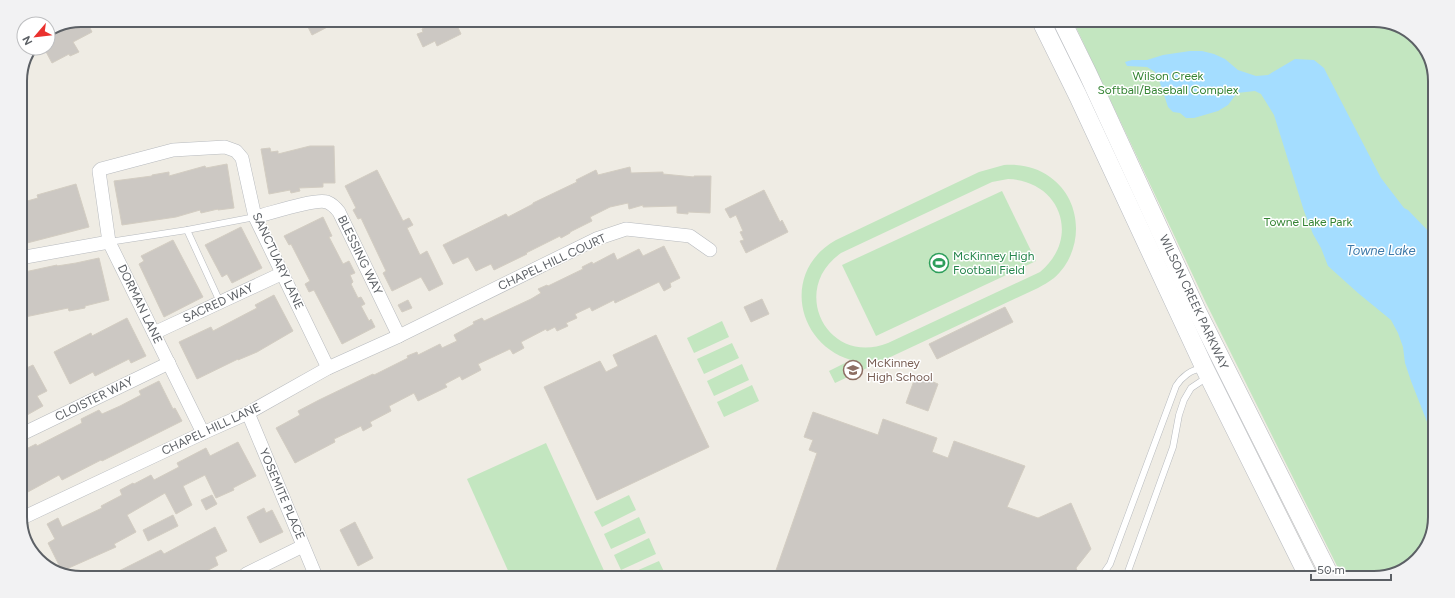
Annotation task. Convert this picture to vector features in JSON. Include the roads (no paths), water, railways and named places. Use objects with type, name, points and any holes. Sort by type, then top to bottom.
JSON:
[{"type":"main road","name":"WILSON CREEK PARKWAY","points":[[1044,27],[1078,96],[1205,369],[1309,571]]},
{"type":"main road","name":"WILSON CREEK PARKWAY","points":[[1065,27],[1197,310],[1328,571]]},
{"type":"street","name":"SANCTUARY LANE","points":[[101,169],[173,150],[225,147],[236,151],[242,158],[255,217],[328,368]]},
{"type":"street","name":"DORMAN LANE","points":[[101,169],[99,171],[109,242],[202,433]]},
{"type":"street","name":"BLESSING WAY","points":[[255,217],[316,202],[327,202],[335,207],[339,212],[399,336]]},
{"type":"street","name":"CHAPEL HILL COURT","points":[[399,336],[596,239],[626,229],[690,236],[710,250]]},
{"type":"street","points":[[27,257],[109,242]]},
{"type":"street","name":"SACRED WAY","points":[[154,333],[282,273]]},
{"type":"street","name":"CHAPEL HILL LANE","points":[[27,516],[202,433],[248,414],[328,368],[399,336]]},
{"type":"street","name":"CLOISTER WAY","points":[[27,432],[169,363]]},
{"type":"street","name":"YOSEMITE PLACE","points":[[248,414],[314,571]]},
{"type":"street","points":[[252,571],[303,546]]},
{"type":"lane","points":[[109,242],[187,230],[255,217]]},
{"type":"lane","points":[[187,230],[220,302]]},
{"type":"lane","points":[[1105,571],[1110,564],[1176,386],[1184,377],[1197,368],[1205,369],[1203,380],[1188,392],[1182,404],[1177,420],[1173,447],[1128,571]]},
{"type":"water","name":"Towne Lake","points":[[1190,51],[1202,51],[1225,59],[1238,70],[1256,76],[1268,75],[1295,59],[1314,60],[1324,68],[1381,178],[1404,208],[1408,210],[1428,231],[1428,424],[1405,363],[1403,347],[1391,320],[1328,266],[1304,211],[1274,115],[1261,94],[1255,91],[1237,93],[1228,105],[1218,111],[1194,118],[1186,118],[1180,113],[1173,112],[1168,107],[1155,72],[1147,67],[1127,66],[1125,62],[1132,60],[1147,60],[1163,55]]},
{"type":"place","name":"McKinney High Football Field","points":[[939,263]]},
{"type":"place","name":"McKinney High School","points":[[853,370]]},
{"type":"park label","name":"Wilson Creek Softball/Baseball Complex","points":[[1168,83]]},
{"type":"park label","name":"Towne Lake Park","points":[[1308,222]]}]
